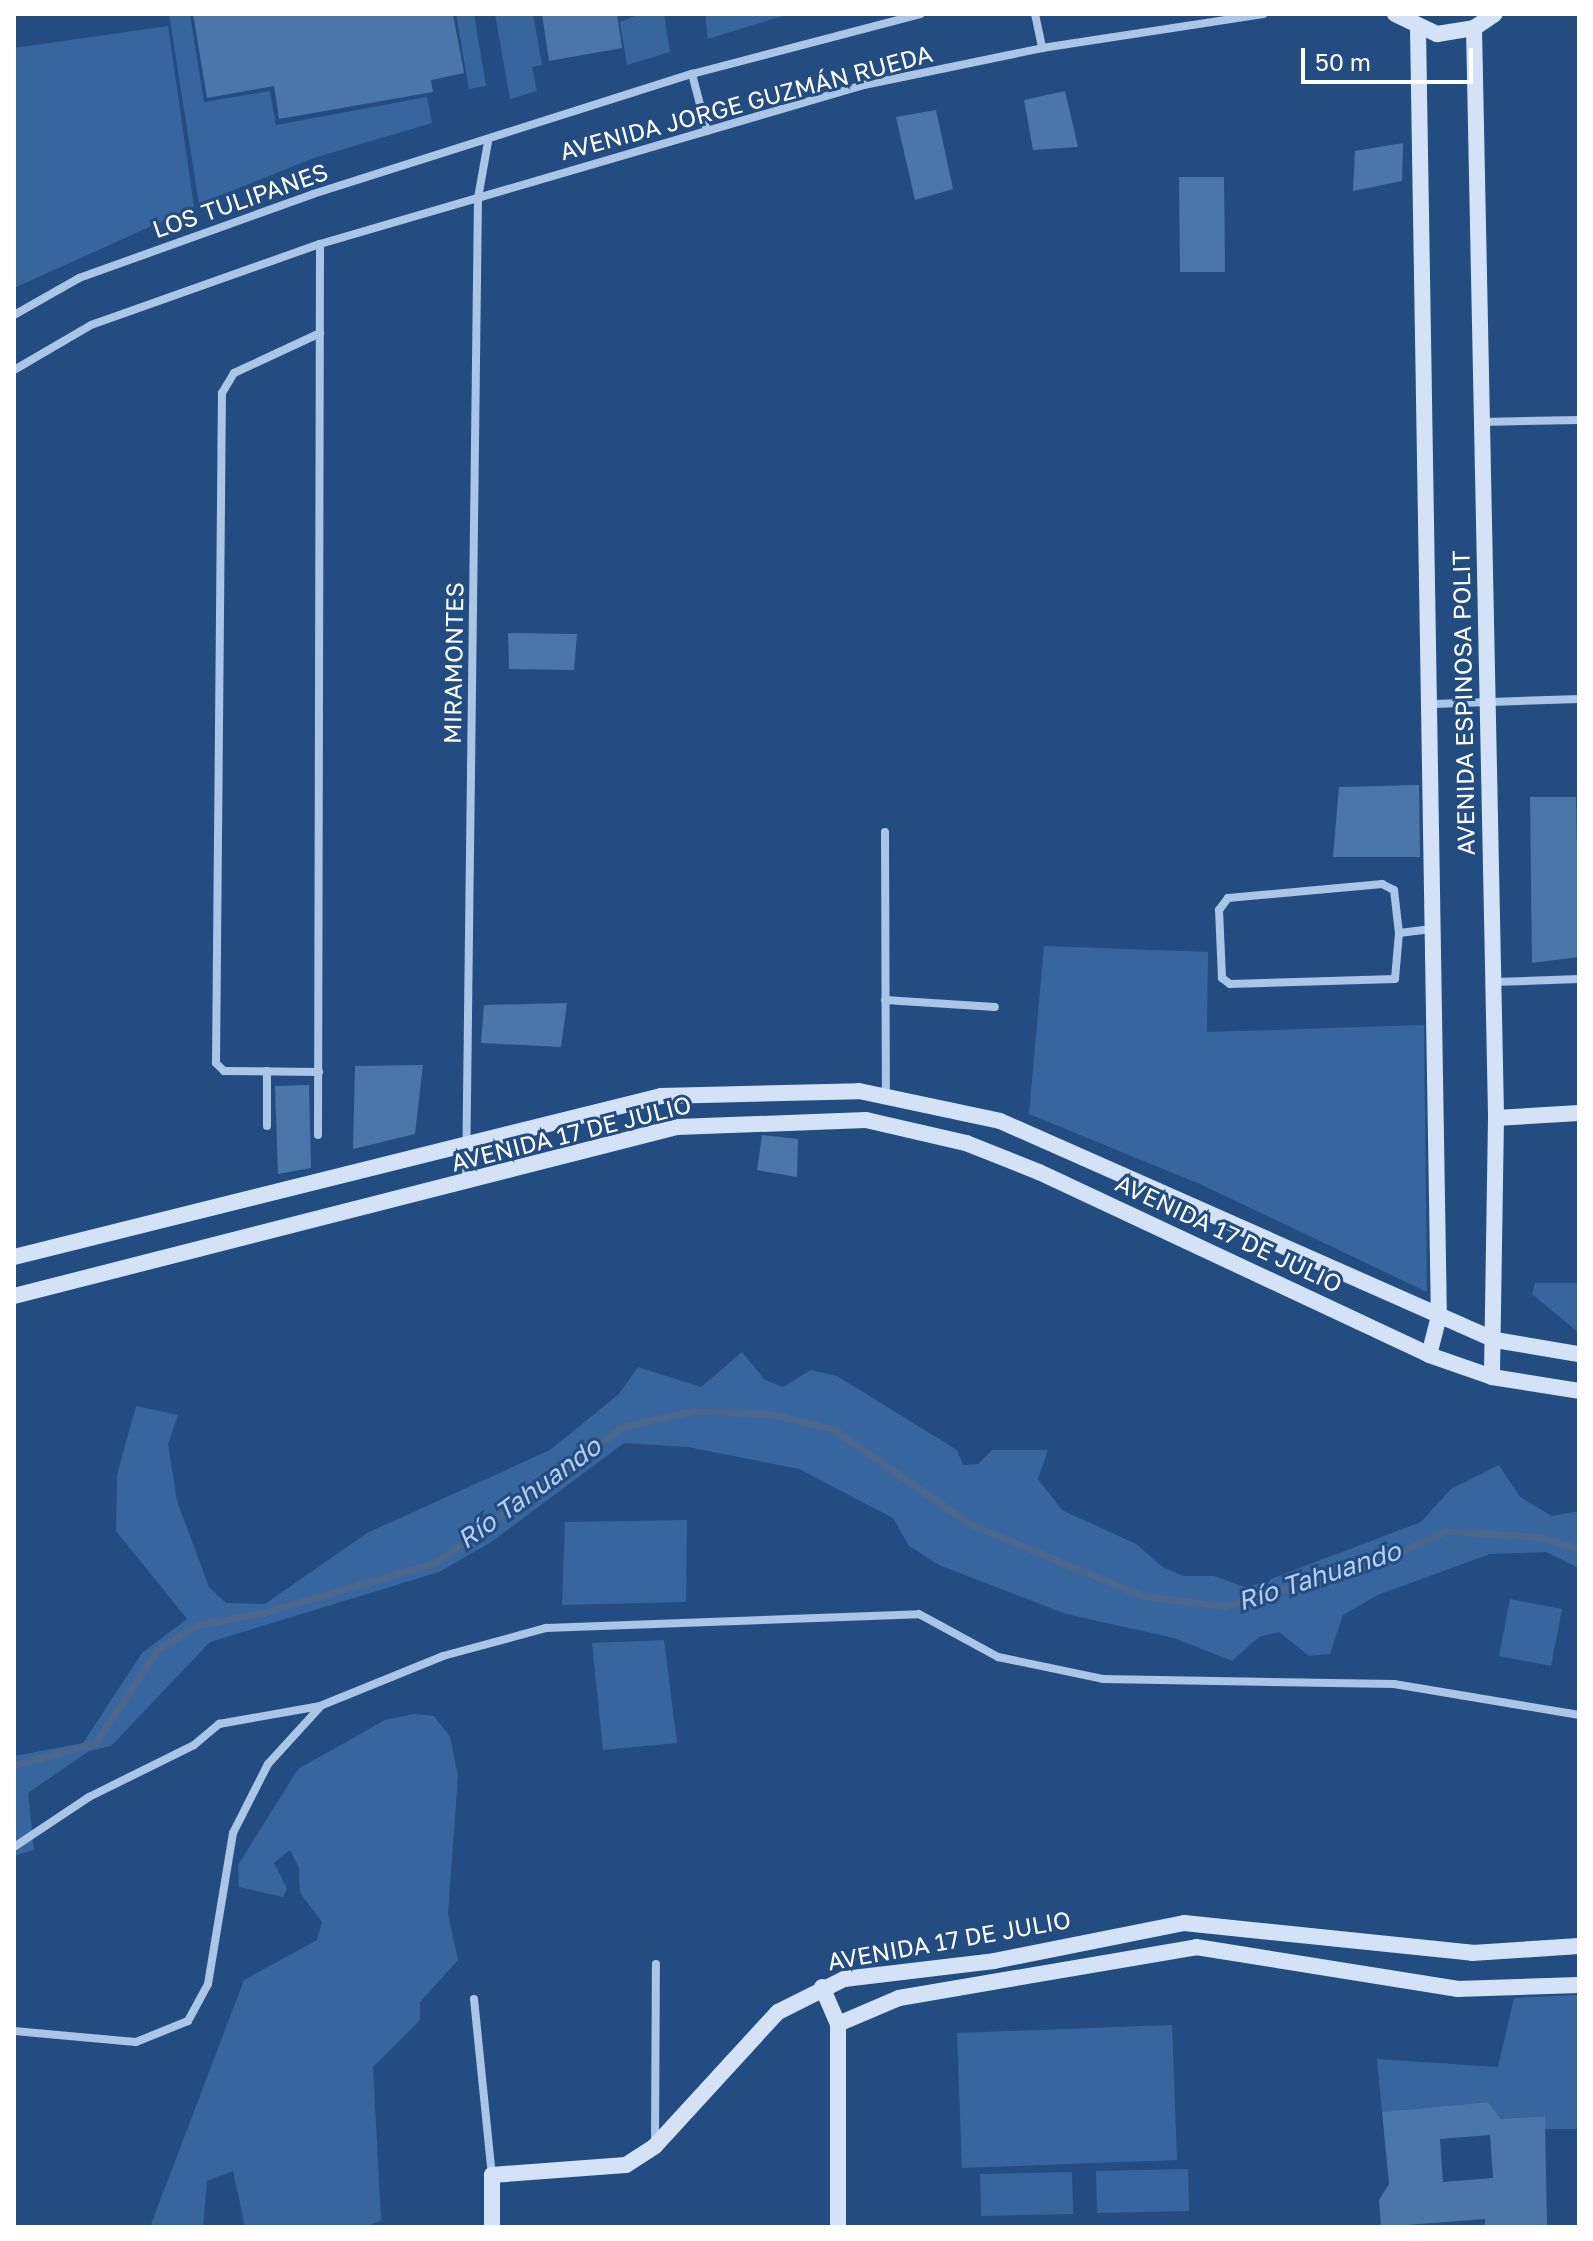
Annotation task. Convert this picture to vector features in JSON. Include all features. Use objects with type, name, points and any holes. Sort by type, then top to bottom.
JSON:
[{"type":"main road","points":[[1395,14],[1418,29],[1437,34],[1474,28],[1495,14]]},
{"type":"main road","name":"AVENIDA ESPINOSA POLIT","points":[[1474,28],[1485,702],[1496,1118],[1495,1340],[1492,1377]]},
{"type":"main road","name":"AVENIDA ESPINOSA POLIT","points":[[1418,29],[1433,704],[1439,1316],[1429,1355]]},
{"type":"main road","name":"AVENIDA 17 DE JULIO","points":[[14,1257],[704,1090],[886,1096],[1023,1129],[1495,1340],[1579,1354]]},
{"type":"main road","points":[[1496,1118],[1579,1113]]},
{"type":"main road","name":"AVENIDA 17 DE JULIO","points":[[14,1296],[466,1185],[677,1127],[866,1120],[966,1143],[1109,1201],[1429,1355],[1492,1377],[1579,1391]]},
{"type":"main road","name":"AVENIDA 17 DE JULIO","points":[[492,2175],[609,2169],[655,2146],[778,2012],[822,1987],[867,1974],[994,1961],[1184,1923],[1472,1953],[1579,1946]]},
{"type":"main road","name":"AVENIDA 17 DE JULIO","points":[[838,2024],[899,1998],[1196,1947],[1457,1989],[1579,1985]]},
{"type":"main road","points":[[822,1987],[838,2024],[838,2227]]},
{"type":"main road","points":[[492,2175],[492,2227]]},
{"type":"street","name":"AVENIDA JORGE GUZMÁN RUEDA","points":[[488,142],[692,74],[920,14]]},
{"type":"street","points":[[1035,14],[1042,48]]},
{"type":"street","name":"AVENIDA JORGE GUZMÁN RUEDA","points":[[478,198],[864,85],[1042,48],[1263,14]]},
{"type":"street","points":[[692,74],[707,131]]},
{"type":"street","name":"MIRAMONTES","points":[[466,1185],[478,198],[488,142]]},
{"type":"street","name":"LOS TULIPANES","points":[[14,315],[93,273],[313,194],[488,142]]},
{"type":"street","points":[[14,370],[91,325],[320,244],[478,198]]},
{"type":"street","points":[[318,1135],[320,244]]},
{"type":"street","points":[[319,1072],[224,1071],[216,1063],[222,393],[234,373],[320,333]]},
{"type":"street","points":[[1481,422],[1579,420]]},
{"type":"street","points":[[1433,704],[1579,699]]},
{"type":"street","points":[[885,832],[886,1096]]},
{"type":"street","points":[[1382,884],[1394,890],[1399,933],[1400,972],[1389,981],[1230,984],[1218,971],[1219,910],[1236,895],[1382,884]]},
{"type":"street","points":[[1399,933],[1435,929]]},
{"type":"street","points":[[1494,982],[1579,979]]},
{"type":"street","points":[[885,1000],[995,1007]]},
{"type":"street","points":[[267,1071],[267,1126]]},
{"type":"street","points":[[14,1847],[89,1797],[194,1745],[219,1724],[320,1706],[443,1656],[546,1628],[919,1614],[998,1657],[1103,1679],[1394,1684],[1579,1715]]},
{"type":"street","points":[[14,2031],[136,2042],[188,2021],[208,1984],[233,1833],[268,1764],[320,1706]]},
{"type":"street","points":[[655,2146],[656,1964]]},
{"type":"street","points":[[474,1999],[492,2175]]},
{"type":"shaded area","points":[[169,14],[190,14],[204,102],[270,91],[276,125],[427,97],[432,123],[314,158],[199,204]]},
{"type":"shaded area","points":[[456,14],[474,14],[486,86],[469,89]]},
{"type":"shaded area","points":[[495,14],[533,14],[542,65],[532,67],[537,91],[510,99]]},
{"type":"shaded area","points":[[640,14],[664,14],[670,52],[627,65],[620,22]]},
{"type":"shaded area","points":[[705,14],[789,14],[708,39]]},
{"type":"shaded area","points":[[168,26],[194,207],[14,288],[14,48]]},
{"type":"shaded area","points":[[1044,946],[1208,952],[1207,1032],[1424,1025],[1427,1292],[1202,1185],[1029,1114]]},
{"type":"shaded area","points":[[1535,1283],[1579,1283],[1579,1333],[1532,1294]]},
{"type":"shaded area","points":[[742,1352],[765,1380],[783,1387],[811,1370],[837,1376],[957,1450],[963,1465],[978,1464],[992,1450],[1048,1450],[1038,1479],[1062,1510],[1136,1544],[1164,1568],[1184,1576],[1214,1576],[1247,1588],[1421,1522],[1451,1489],[1499,1465],[1520,1497],[1552,1516],[1579,1511],[1579,1568],[1546,1552],[1490,1554],[1378,1595],[1343,1615],[1330,1654],[1309,1656],[1279,1632],[1259,1637],[1232,1661],[1174,1638],[1066,1614],[939,1565],[909,1546],[893,1518],[799,1469],[688,1447],[624,1443],[490,1543],[439,1572],[210,1642],[111,1746],[89,1751],[28,1793],[34,1850],[14,1856],[14,1756],[83,1743],[142,1653],[187,1619],[116,1531],[117,1475],[136,1406],[178,1415],[168,1444],[177,1501],[209,1587],[226,1603],[265,1604],[367,1533],[550,1450],[619,1394],[638,1367],[701,1387]]},
{"type":"shaded area","points":[[687,1520],[686,1602],[562,1605],[565,1522]]},
{"type":"shaded area","points":[[1510,1599],[1562,1609],[1551,1666],[1499,1656]]},
{"type":"shaded area","points":[[664,1640],[677,1743],[603,1750],[592,1643]]},
{"type":"shaded area","points":[[414,1714],[434,1716],[450,1737],[458,1776],[448,1914],[458,1960],[420,2002],[420,2020],[373,2067],[381,2221],[363,2227],[245,2227],[233,2171],[207,2181],[203,2227],[150,2227],[244,1980],[317,1940],[322,1922],[300,1893],[299,1868],[290,1850],[274,1863],[287,1889],[283,1897],[239,1887],[238,1865],[298,1769],[385,1720]]},
{"type":"shaded area","points":[[1579,1995],[1579,2129],[1545,2129],[1545,2116],[1501,2119],[1488,2102],[1382,2112],[1377,2059],[1498,2067],[1514,1998]]},
{"type":"shaded area","points":[[1172,2025],[1177,2160],[962,2168],[957,2033]]},
{"type":"shaded area","points":[[1188,2169],[1189,2211],[1097,2213],[1096,2171]]},
{"type":"shaded area","points":[[1072,2172],[1073,2214],[981,2216],[980,2174]]},
{"type":"building","points":[[193,14],[453,14],[464,73],[431,80],[433,92],[279,119],[274,86],[207,98]]},
{"type":"building","points":[[542,14],[617,14],[622,48],[549,61]]},
{"type":"building","points":[[1065,91],[1078,147],[1033,150],[1024,100]]},
{"type":"building","points":[[936,110],[953,189],[915,200],[896,117]]},
{"type":"building","points":[[1403,143],[1402,181],[1353,191],[1355,151]]},
{"type":"building","points":[[1179,177],[1224,177],[1225,272],[1180,272]]},
{"type":"building","points":[[508,633],[577,634],[574,670],[509,669]]},
{"type":"building","points":[[1419,785],[1420,857],[1333,857],[1339,787]]},
{"type":"building","points":[[1530,797],[1576,797],[1579,957],[1532,963]]},
{"type":"building","points":[[567,1003],[561,1047],[481,1043],[484,1005]]},
{"type":"building","points":[[423,1065],[415,1134],[353,1149],[355,1066]]},
{"type":"building","points":[[309,1085],[311,1168],[278,1174],[275,1086]]},
{"type":"building","points":[[762,1135],[798,1139],[797,1177],[757,1170]]},
{"type":"building","points":[[1488,2102],[1501,2119],[1545,2116],[1547,2227],[1485,2227],[1485,2219],[1381,2227],[1379,2200],[1389,2184],[1382,2112]],"holes":[[[1490,2135],[1493,2178],[1443,2182],[1440,2139]]]},
{"type":"waterway","name":"Río Tahuando","points":[[14,1765],[95,1743],[157,1650],[197,1625],[265,1612],[435,1563],[622,1427],[692,1411],[771,1414],[833,1429],[970,1524],[1143,1596],[1225,1606],[1381,1561],[1446,1531],[1541,1537],[1579,1549]]}]
